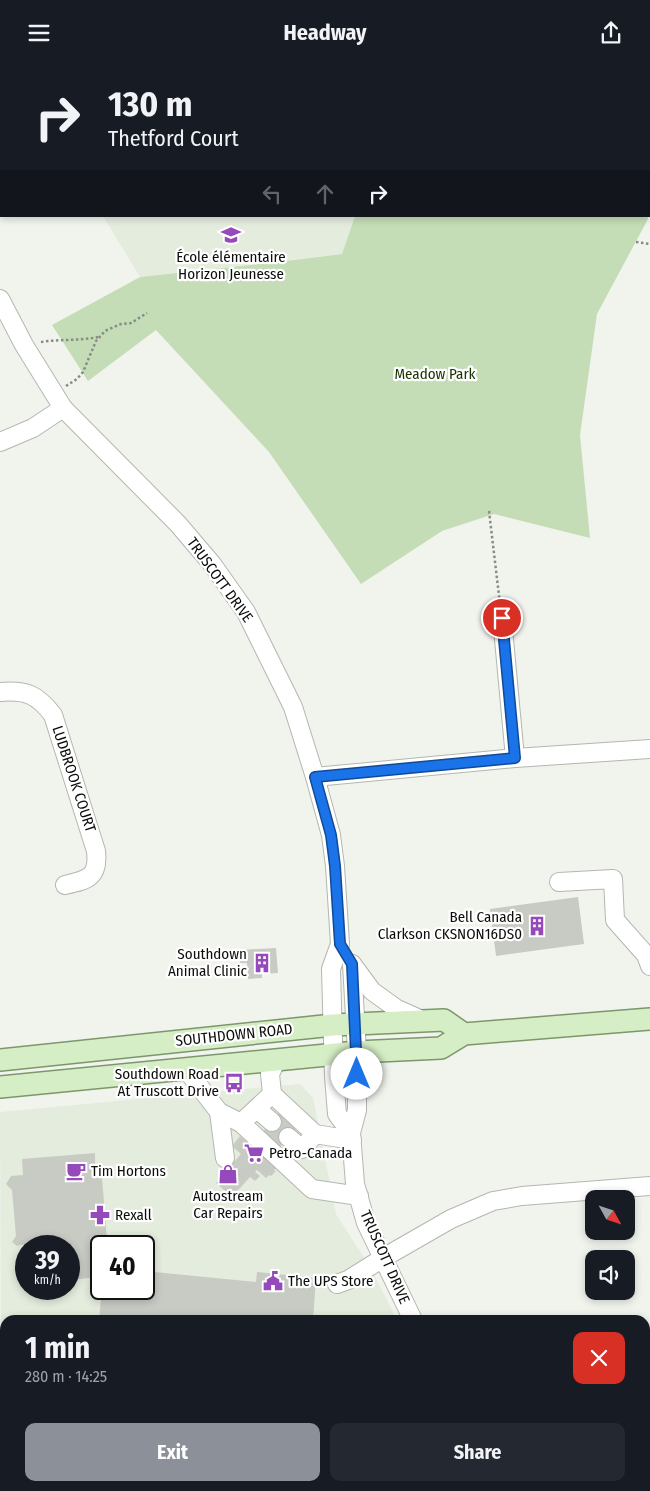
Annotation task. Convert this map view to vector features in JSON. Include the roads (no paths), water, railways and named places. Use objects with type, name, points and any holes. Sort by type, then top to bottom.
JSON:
[{"type":"main road","name":"SOUTHDOWN ROAD","points":[[0,1087],[332,1054],[441,1048],[464,1034],[650,1019]]},
{"type":"main road","name":"SOUTHDOWN ROAD","points":[[0,1060],[333,1025],[444,1020],[464,1034]]},
{"type":"street","name":"TRUSCOTT DRIVE","points":[[0,299],[24,345],[58,401],[178,524],[212,565],[246,612],[293,707],[331,835],[340,944],[331,969],[332,1054],[337,1115],[351,1137]]},
{"type":"street","points":[[0,442],[34,428],[58,401]]},
{"type":"street","points":[[502,618],[515,758]]},
{"type":"street","name":"LUDBROOK COURT","points":[[0,691],[26,692],[43,702],[53,715],[98,862],[94,873],[84,881],[66,885]]},
{"type":"street","points":[[315,777],[515,758],[650,749]]},
{"type":"street","points":[[559,881],[612,879],[615,920],[646,955],[650,966]]},
{"type":"street","name":"TRUSCOTT DRIVE","points":[[340,944],[352,964],[356,1024],[357,1110],[351,1137],[355,1184],[366,1223],[412,1315]]},
{"type":"street","points":[[352,964],[372,991],[397,1009],[424,1021]]},
{"type":"street","points":[[276,1061],[270,1074],[272,1094],[315,1134],[351,1137]]},
{"type":"street","points":[[186,1069],[219,1112],[242,1123],[312,1189],[359,1197]]},
{"type":"street","points":[[242,1123],[272,1094]]},
{"type":"street","points":[[257,1109],[272,1122]]},
{"type":"street","points":[[219,1112],[225,1158]]},
{"type":"street","points":[[287,1166],[315,1134]]},
{"type":"street","points":[[288,1137],[302,1149]]},
{"type":"street","points":[[337,1285],[451,1219],[493,1201],[522,1196],[650,1186]]},
{"type":"place","name":"École élémentaire Horizon Jeunesse","points":[[231,235]]},
{"type":"place","name":"Bell Canada Clarkson CKSNON16DS0","points":[[537,926]]},
{"type":"place","name":"Southdown Animal Clinic","points":[[262,963]]},
{"type":"place","name":"Southdown Road At Truscott Drive","points":[[234,1083]]},
{"type":"place","name":"Petro-Canada","points":[[254,1153]]},
{"type":"place","name":"Tim Hortons","points":[[76,1171]]},
{"type":"place","name":"Autostream Car Repairs","points":[[228,1174]]},
{"type":"place","name":"Rexall","points":[[100,1215]]},
{"type":"place","name":"The UPS Store","points":[[273,1281]]},
{"type":"park label","name":"Meadow Park","points":[[435,374]]}]
